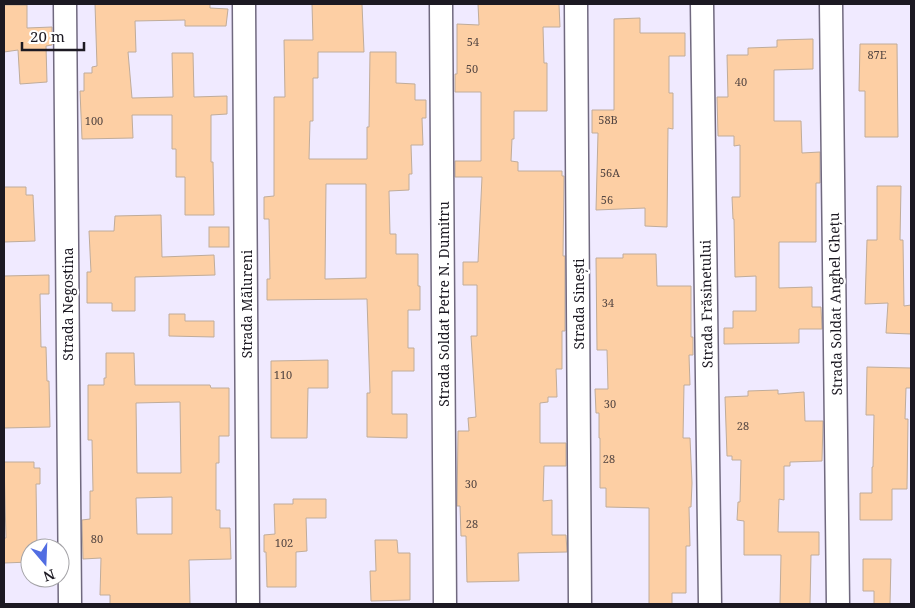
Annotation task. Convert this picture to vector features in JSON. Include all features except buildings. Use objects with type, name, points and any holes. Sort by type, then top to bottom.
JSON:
[{"type":"street","name":"Strada Negostina","points":[[65,4],[70,604]]},
{"type":"street","name":"Strada Mălureni","points":[[244,4],[248,604]]},
{"type":"street","name":"Strada Soldat Petre N. Dumitru","points":[[441,4],[445,604]]},
{"type":"street","name":"Strada Sinești","points":[[576,4],[580,604]]},
{"type":"street","name":"Strada Frăsinetului","points":[[702,4],[710,604]]},
{"type":"street","name":"Strada Soldat Anghel Ghețu","points":[[831,4],[838,604]]}]
